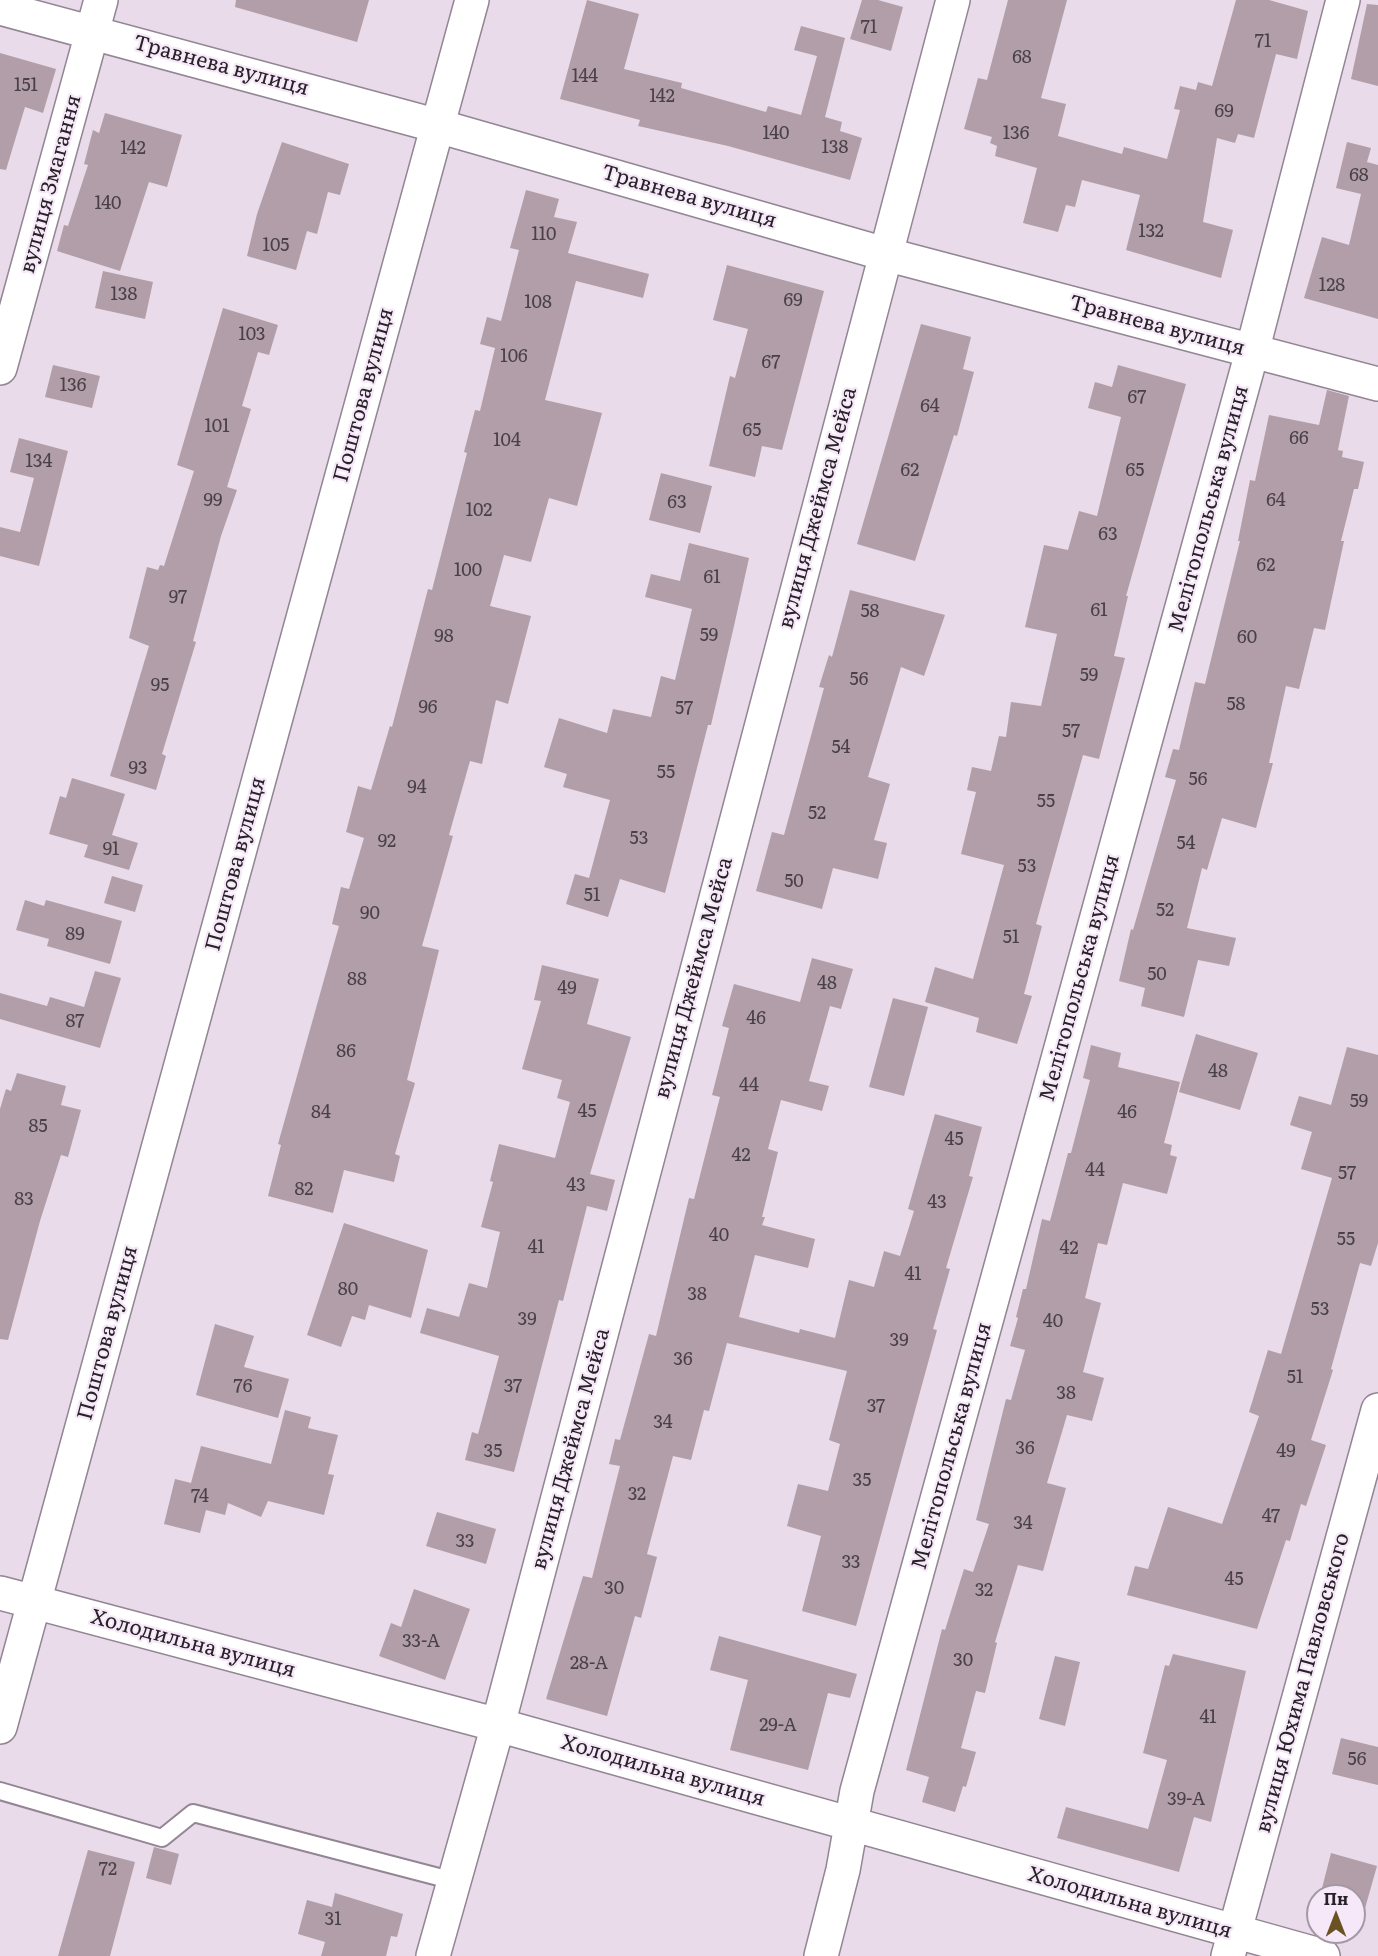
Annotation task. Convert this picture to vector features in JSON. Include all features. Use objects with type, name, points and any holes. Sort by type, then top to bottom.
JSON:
[{"type":"street","name":"вулиця Змагання","points":[[0,368],[101,0]]},
{"type":"street","name":"Поштова вулиця","points":[[0,1727],[472,0]]},
{"type":"street","name":"вулиця Джеймса Мейса","points":[[433,1956],[498,1725],[952,0]]},
{"type":"street","name":"Мелітопольська вулиця","points":[[821,1956],[843,1870],[860,1780],[1252,352],[1343,0]]},
{"type":"street","name":"Травнева вулиця","points":[[0,8],[93,31],[438,126],[885,254],[1378,384]]},
{"type":"street","name":"вулиця Юхима Павловського","points":[[1231,1944],[1378,1410]]},
{"type":"street","name":"Холодильна вулиця","points":[[0,1593],[498,1725],[851,1823],[1231,1944],[1323,1956]]},
{"type":"lane","points":[[0,1791],[162,1838],[193,1813],[454,1881]]},
{"type":"building","points":[[236,0],[369,0],[357,42],[235,7]]},
{"type":"building","points":[[587,0],[639,14],[624,69],[682,83],[681,88],[766,112],[768,106],[801,115],[817,56],[794,50],[801,26],[845,38],[825,117],[842,122],[840,131],[862,138],[850,180],[728,146],[638,126],[640,120],[560,99]]},
{"type":"building","points":[[862,0],[878,0],[903,7],[891,51],[850,39]]},
{"type":"building","points":[[1008,0],[1067,0],[1041,98],[1066,104],[1058,136],[1122,154],[1124,147],[1167,159],[1180,110],[1174,109],[1180,86],[1196,90],[1198,82],[1212,86],[1236,0],[1269,0],[1308,11],[1297,59],[1276,54],[1254,138],[1238,134],[1235,143],[1217,138],[1203,222],[1233,230],[1221,278],[1126,250],[1140,195],[1082,180],[1075,207],[1066,205],[1058,232],[1023,223],[1037,168],[995,156],[997,146],[990,143],[992,137],[964,129],[978,78],[987,80]]},
{"type":"building","points":[[1367,4],[1378,5],[1378,86],[1351,79]]},
{"type":"building","points":[[0,53],[56,69],[43,113],[25,107],[6,170],[0,169]]},
{"type":"building","points":[[105,113],[182,135],[167,187],[149,182],[120,271],[57,251],[64,225],[68,226],[88,165],[84,164],[93,130],[99,133]]},
{"type":"building","points":[[282,142],[349,164],[340,195],[328,192],[317,234],[307,231],[296,270],[247,256],[257,214]]},
{"type":"building","points":[[1347,142],[1371,148],[1367,162],[1378,165],[1378,319],[1304,298],[1322,237],[1349,245],[1361,194],[1336,188]]},
{"type":"building","points":[[526,190],[559,199],[554,217],[577,222],[568,253],[649,274],[643,298],[576,281],[545,400],[602,413],[577,506],[549,498],[531,562],[504,555],[490,606],[531,616],[508,704],[496,700],[482,764],[470,761],[449,835],[453,836],[422,946],[439,950],[407,1080],[415,1083],[395,1154],[400,1156],[394,1182],[344,1170],[333,1213],[268,1196],[281,1145],[278,1144],[339,926],[332,924],[341,887],[349,889],[364,838],[346,832],[358,786],[371,790],[390,726],[392,727],[428,589],[432,590],[467,453],[464,452],[475,410],[480,411],[495,348],[480,344],[487,317],[501,321],[519,250],[510,248]]},
{"type":"building","points":[[727,265],[824,291],[782,450],[762,446],[755,477],[709,466],[730,376],[735,378],[748,329],[713,320]]},
{"type":"building","points":[[103,271],[153,282],[145,319],[95,308]]},
{"type":"building","points":[[223,308],[278,325],[269,355],[258,352],[242,406],[251,409],[227,487],[237,490],[221,536],[193,641],[196,642],[162,754],[166,756],[156,790],[110,776],[149,646],[129,638],[147,567],[158,570],[160,565],[164,566],[194,471],[177,465]]},
{"type":"building","points":[[921,324],[971,337],[963,369],[974,372],[957,436],[954,435],[915,561],[857,544]]},
{"type":"building","points":[[53,365],[100,376],[92,408],[45,397]]},
{"type":"building","points":[[1118,365],[1186,384],[1126,596],[1128,596],[1114,656],[1125,658],[1099,759],[1083,755],[1036,924],[1042,926],[1024,994],[1032,996],[1017,1044],[976,1032],[979,1018],[925,1002],[935,967],[973,979],[1004,865],[961,854],[976,792],[967,790],[972,767],[991,771],[999,736],[1006,737],[1011,702],[1041,706],[1057,634],[1025,627],[1044,545],[1068,550],[1079,511],[1097,516],[1121,417],[1088,408],[1095,382],[1112,387]]},
{"type":"building","points":[[1327,390],[1349,396],[1338,450],[1343,451],[1342,457],[1364,462],[1358,489],[1354,489],[1341,541],[1344,541],[1325,630],[1314,628],[1299,689],[1286,686],[1269,763],[1273,763],[1256,828],[1222,818],[1207,870],[1202,868],[1187,928],[1236,938],[1229,966],[1198,960],[1184,1017],[1141,1006],[1145,988],[1119,981],[1131,929],[1133,930],[1176,780],[1165,777],[1173,749],[1179,750],[1195,682],[1205,684],[1240,541],[1238,541],[1250,480],[1255,481],[1269,415],[1319,425]]},
{"type":"building","points":[[19,438],[68,451],[39,566],[0,556],[0,527],[20,532],[34,478],[10,472]]},
{"type":"building","points":[[661,473],[712,486],[700,533],[649,520]]},
{"type":"building","points":[[689,543],[749,558],[711,725],[708,725],[665,893],[620,879],[608,917],[566,904],[575,874],[589,878],[610,800],[563,787],[567,774],[544,767],[559,718],[607,733],[613,709],[651,717],[661,676],[675,680],[692,609],[645,597],[651,574],[680,581]]},
{"type":"building","points":[[850,590],[945,615],[924,676],[901,667],[868,777],[890,784],[874,840],[887,843],[878,879],[833,868],[822,909],[756,891],[772,832],[784,835],[824,688],[819,687],[829,655],[832,657]]},
{"type":"building","points":[[72,778],[125,794],[112,835],[138,843],[129,870],[84,857],[88,845],[49,834],[60,796],[66,798]]},
{"type":"building","points":[[112,876],[143,885],[135,912],[104,903]]},
{"type":"building","points":[[25,900],[44,906],[46,900],[122,921],[110,964],[47,946],[49,939],[16,930]]},
{"type":"building","points":[[812,958],[853,969],[841,1009],[830,1006],[809,1081],[829,1086],[822,1111],[781,1100],[768,1149],[778,1152],[762,1225],[815,1239],[808,1268],[755,1255],[739,1317],[799,1333],[800,1329],[835,1338],[849,1280],[874,1287],[884,1251],[900,1256],[914,1211],[908,1209],[935,1114],[982,1127],[969,1176],[973,1177],[946,1268],[950,1269],[933,1329],[937,1330],[856,1626],[802,1611],[821,1536],[787,1526],[798,1484],[828,1491],[840,1444],[829,1440],[847,1371],[727,1343],[709,1411],[704,1410],[691,1460],[673,1456],[647,1554],[657,1557],[641,1618],[635,1616],[607,1716],[546,1699],[583,1576],[592,1578],[620,1466],[609,1464],[615,1439],[620,1440],[649,1334],[656,1336],[689,1198],[694,1199],[720,1097],[712,1095],[729,1028],[722,1026],[734,984],[800,1002]]},
{"type":"building","points":[[542,965],[599,979],[587,1024],[631,1037],[590,1174],[615,1180],[607,1211],[587,1206],[563,1301],[559,1300],[514,1472],[465,1460],[472,1432],[478,1434],[499,1356],[420,1333],[427,1308],[459,1317],[469,1283],[487,1288],[500,1232],[481,1227],[493,1182],[490,1181],[499,1144],[555,1158],[570,1102],[557,1098],[562,1080],[522,1069],[541,1001],[534,1000]]},
{"type":"building","points":[[95,971],[121,978],[100,1048],[0,1019],[0,993],[47,1006],[50,997],[84,1007]]},
{"type":"building","points":[[893,998],[928,1007],[904,1096],[869,1087]]},
{"type":"building","points":[[1196,1034],[1258,1053],[1240,1110],[1179,1092]]},
{"type":"building","points":[[1091,1045],[1121,1053],[1118,1067],[1180,1082],[1164,1143],[1172,1145],[1170,1155],[1177,1157],[1167,1194],[1123,1183],[1107,1245],[1098,1243],[1085,1298],[1101,1303],[1083,1372],[1104,1378],[1092,1421],[1067,1415],[1047,1483],[1066,1488],[1043,1571],[1018,1565],[995,1642],[997,1643],[985,1693],[976,1691],[961,1748],[976,1752],[966,1787],[963,1786],[955,1812],[922,1802],[929,1777],[906,1770],[942,1629],[945,1630],[964,1569],[973,1572],[989,1524],[976,1520],[1006,1399],[1011,1400],[1025,1350],[1010,1346],[1018,1318],[1016,1317],[1023,1289],[1026,1289],[1042,1219],[1050,1221],[1068,1153],[1071,1153],[1090,1080],[1083,1078]]},
{"type":"building","points":[[1347,1047],[1378,1055],[1378,1243],[1371,1266],[1360,1263],[1331,1369],[1333,1370],[1311,1440],[1326,1445],[1306,1506],[1301,1504],[1290,1541],[1286,1540],[1257,1629],[1127,1595],[1135,1566],[1148,1569],[1168,1507],[1222,1524],[1259,1416],[1249,1412],[1268,1350],[1281,1354],[1332,1178],[1301,1169],[1312,1132],[1290,1125],[1299,1096],[1331,1105]]},
{"type":"building","points":[[17,1073],[66,1086],[61,1105],[81,1110],[68,1157],[61,1155],[40,1221],[8,1340],[0,1339],[0,1109],[6,1089],[11,1091]]},
{"type":"building","points":[[344,1223],[428,1250],[411,1318],[369,1305],[365,1320],[352,1316],[341,1347],[307,1335]]},
{"type":"building","points":[[215,1324],[254,1336],[244,1367],[289,1379],[278,1418],[196,1395]]},
{"type":"building","points":[[285,1410],[311,1417],[308,1428],[338,1435],[328,1474],[334,1475],[324,1515],[268,1501],[261,1517],[228,1503],[225,1515],[206,1510],[200,1533],[164,1524],[175,1479],[191,1483],[201,1446],[271,1464]]},
{"type":"building","points":[[437,1512],[496,1529],[486,1564],[426,1546]]},
{"type":"building","points":[[414,1589],[470,1609],[445,1680],[379,1656],[391,1623],[401,1627]]},
{"type":"building","points":[[719,1636],[857,1674],[850,1698],[828,1693],[808,1770],[730,1750],[748,1680],[710,1670]]},
{"type":"building","points":[[1173,1654],[1246,1671],[1211,1822],[1194,1817],[1179,1872],[1057,1838],[1066,1807],[1148,1829],[1167,1760],[1143,1753],[1165,1665],[1169,1666]]},
{"type":"building","points":[[1055,1656],[1080,1662],[1065,1726],[1039,1719]]},
{"type":"building","points":[[1341,1738],[1378,1747],[1378,1785],[1332,1774]]},
{"type":"building","points":[[154,1847],[179,1854],[171,1885],[146,1878]]},
{"type":"building","points":[[88,1850],[135,1862],[110,1956],[58,1956]]},
{"type":"building","points":[[1331,1853],[1377,1866],[1366,1905],[1366,1884],[1323,1884]]},
{"type":"building","points":[[335,1893],[403,1914],[397,1937],[391,1936],[386,1956],[321,1956],[325,1942],[298,1934],[307,1900],[332,1907]]}]
